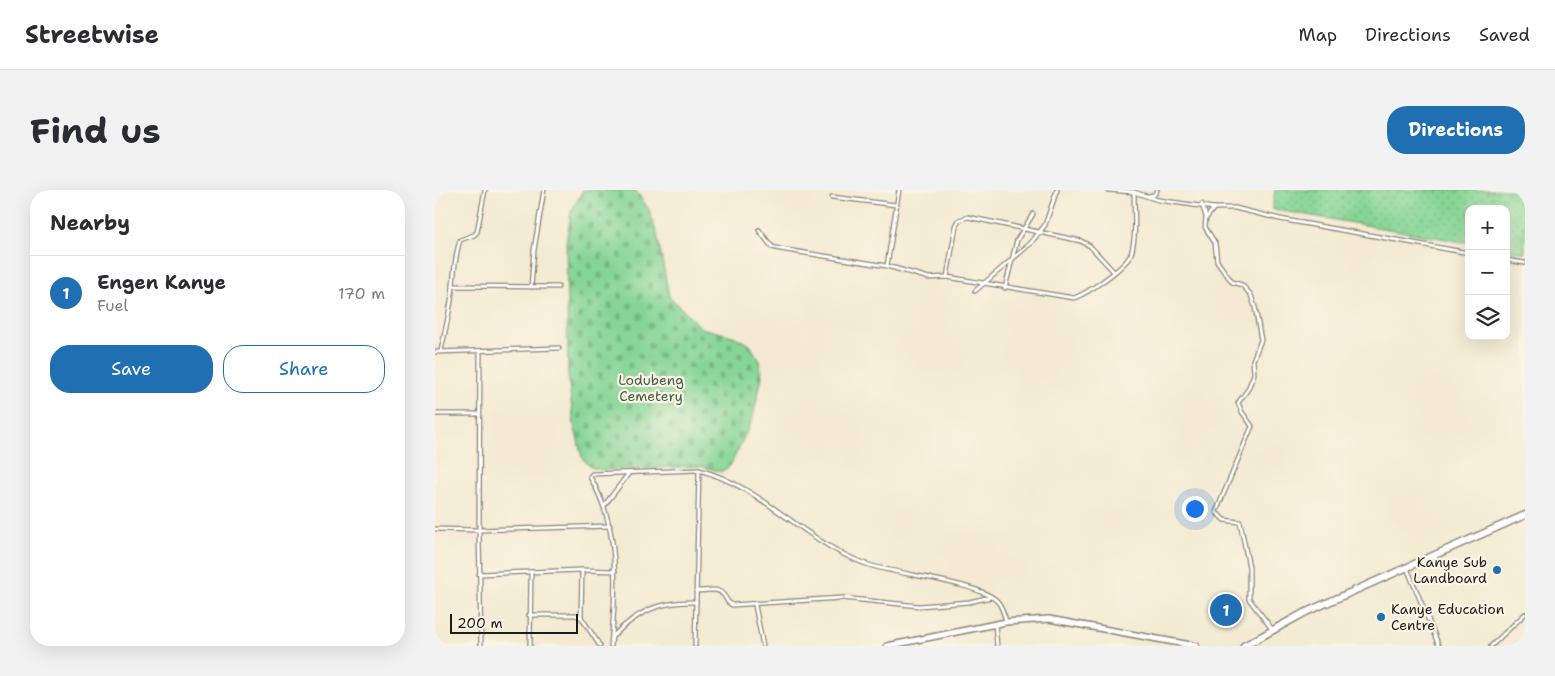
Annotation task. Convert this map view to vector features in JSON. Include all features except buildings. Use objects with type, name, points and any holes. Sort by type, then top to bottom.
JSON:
[{"type":"highway","points":[[1244,646],[1317,607],[1525,514]]},
{"type":"highway","points":[[1252,646],[1317,607]]},
{"type":"street","points":[[441,351],[453,286],[456,252],[461,240],[477,232],[485,190]]},
{"type":"street","points":[[531,287],[534,250],[544,190]]},
{"type":"street","points":[[887,266],[899,190]]},
{"type":"street","points":[[975,291],[1030,244],[1037,232],[1045,225],[1057,190]]},
{"type":"street","points":[[1107,190],[1134,192],[1157,200],[1202,204],[1214,208],[1235,208],[1280,219],[1465,252]]},
{"type":"street","points":[[1154,195],[1157,190]]},
{"type":"street","points":[[759,230],[772,247],[780,250],[887,266],[929,278],[947,277],[1074,298],[1090,292],[1131,256],[1134,237],[1134,192]]},
{"type":"street","points":[[1145,196],[1154,195]]},
{"type":"street","points":[[1154,195],[1157,200]]},
{"type":"street","points":[[832,196],[896,205]]},
{"type":"street","points":[[1202,204],[1206,217],[1205,227],[1215,243],[1217,261],[1232,282],[1242,285],[1251,295],[1261,340],[1253,360],[1254,374],[1248,389],[1239,403],[1241,412],[1252,426],[1216,512],[1224,520],[1240,522],[1249,567],[1249,599],[1272,630]]},
{"type":"street","points":[[1206,217],[1214,208]]},
{"type":"street","points":[[1005,288],[1017,240],[1033,214]]},
{"type":"street","points":[[947,277],[955,231],[959,220],[964,217],[974,217],[1023,230],[1086,243],[1114,272]]},
{"type":"street","points":[[1510,261],[1525,263]]},
{"type":"street","points":[[453,286],[558,287]]},
{"type":"street","points":[[435,352],[559,348]]},
{"type":"street","points":[[480,351],[478,414],[481,646]]},
{"type":"street","points":[[435,414],[478,414]]},
{"type":"street","points":[[695,646],[699,470]]},
{"type":"street","points":[[611,646],[615,571],[609,526],[604,507],[590,477],[592,474],[699,470],[731,481],[817,540],[852,558],[883,569],[940,580],[992,597],[1000,605],[1006,622]]},
{"type":"street","points":[[604,507],[629,473]]},
{"type":"street","points":[[435,529],[479,530],[609,526]]},
{"type":"street","points":[[1407,568],[1439,646]]},
{"type":"street","points":[[479,574],[582,570],[615,571]]},
{"type":"street","points":[[582,570],[581,617],[600,646]]},
{"type":"street","points":[[530,646],[531,572]]},
{"type":"street","points":[[696,591],[720,591],[725,594],[730,604],[755,605],[842,598],[919,606],[969,602],[992,597]]},
{"type":"street","points":[[611,637],[633,616],[655,606],[696,602]]},
{"type":"street","points":[[755,605],[763,646]]},
{"type":"street","points":[[529,615],[570,614],[581,617]]},
{"type":"street","points":[[1491,646],[1525,614]]},
{"type":"street","points":[[887,646],[1006,622],[1049,619],[1191,645]]},
{"type":"street","points":[[995,624],[997,646]]},
{"type":"green space","name":"Lodubeng Cemetery","points":[[583,190],[636,191],[649,210],[657,234],[669,296],[701,328],[733,336],[750,345],[760,361],[762,377],[752,421],[730,466],[721,472],[700,466],[602,470],[590,467],[582,457],[574,425],[568,376],[566,243],[571,212]]},
{"type":"green space","points":[[1275,190],[1525,190],[1525,253],[1510,250],[1510,205],[1465,205],[1465,242],[1272,209]]},
{"type":"place","name":"Kanye Sub Landboard","points":[[1497,570]]},
{"type":"place","name":"Engen Kanye","points":[[1226,610]]},
{"type":"place","name":"Kanye Education Centre","points":[[1381,617]]}]
